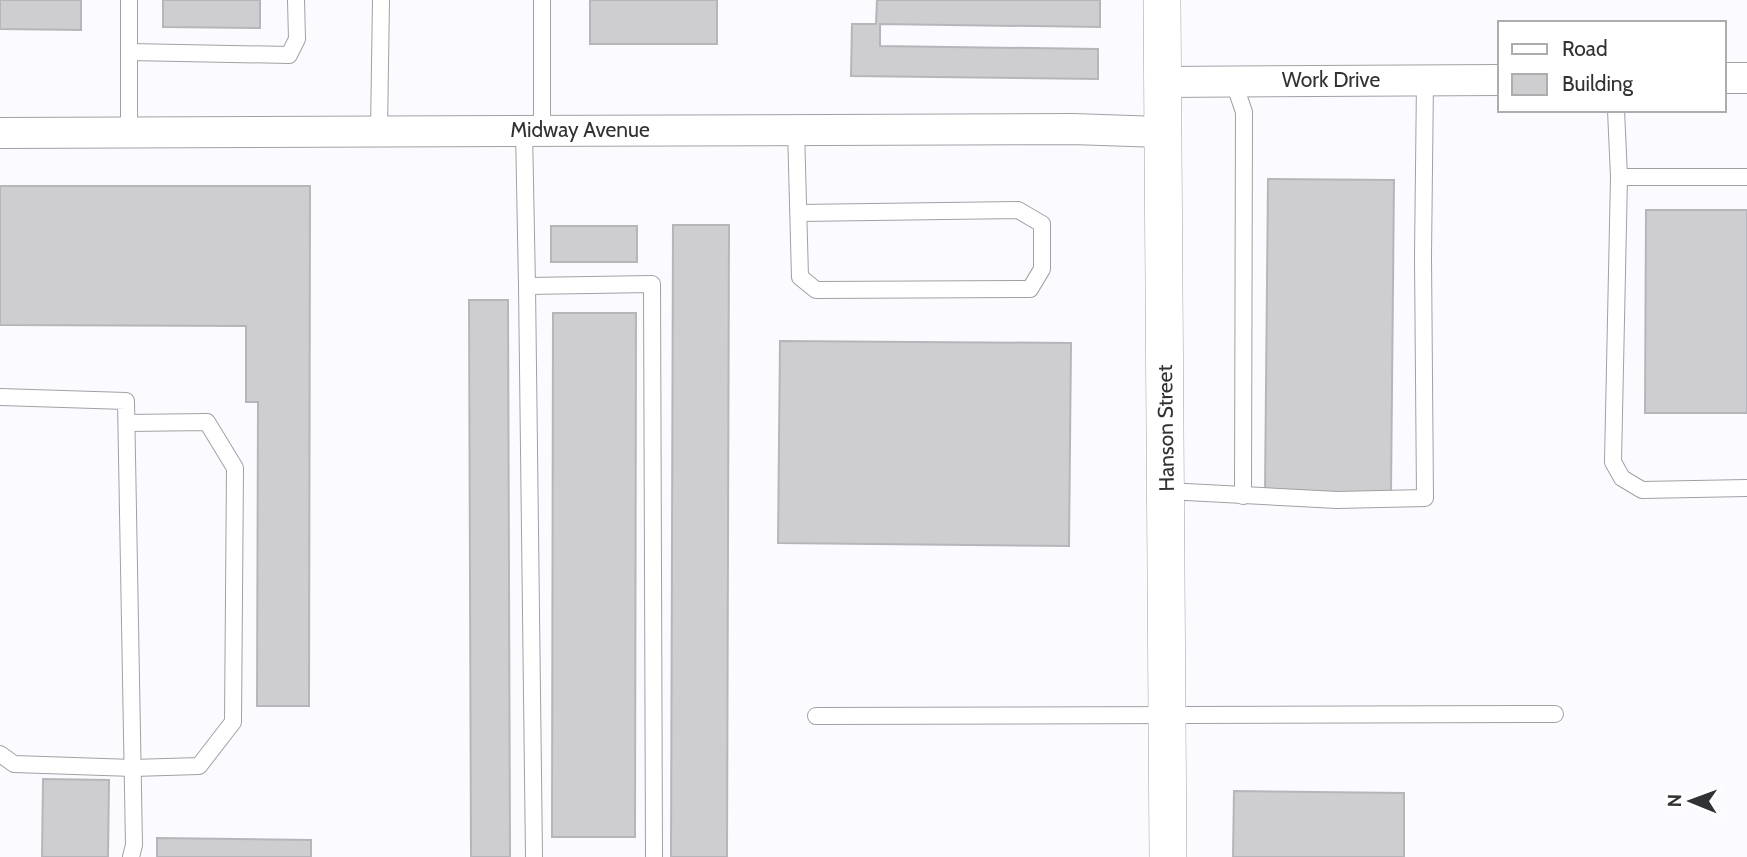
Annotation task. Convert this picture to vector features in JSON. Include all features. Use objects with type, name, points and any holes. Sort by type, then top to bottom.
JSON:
[{"type":"street","name":"Hanson Street","points":[[1162,0],[1160,132],[1167,491],[1168,857]]},
{"type":"street","points":[[1726,78],[1747,78]]},
{"type":"street","name":"Work Drive","points":[[1161,82],[1498,80]]},
{"type":"street","name":"Midway Avenue","points":[[0,133],[796,129],[1073,129],[1160,132]]},
{"type":"lane","points":[[129,0],[129,131]]},
{"type":"lane","points":[[129,52],[289,55],[297,39],[296,0]]},
{"type":"lane","points":[[379,130],[381,0]]},
{"type":"lane","points":[[534,857],[527,286],[533,130],[542,0]]},
{"type":"lane","points":[[1233,80],[1244,113],[1243,496]]},
{"type":"lane","points":[[1167,491],[1337,500],[1425,498],[1425,80]]},
{"type":"lane","points":[[1616,112],[1619,177],[1613,462],[1622,478],[1642,490],[1747,488]]},
{"type":"lane","points":[[796,129],[800,277],[816,290],[1030,289],[1042,269],[1042,224],[1018,210],[799,213]]},
{"type":"lane","points":[[1619,177],[1747,177]]},
{"type":"lane","points":[[527,286],[652,284],[654,857]]},
{"type":"lane","points":[[0,397],[126,401],[134,845],[131,857]]},
{"type":"lane","points":[[0,754],[13,764],[133,768],[199,766],[233,722],[235,468],[207,422],[127,423]]},
{"type":"lane","points":[[816,716],[1555,714]]},
{"type":"building","points":[[0,0],[81,0],[81,30],[0,29]]},
{"type":"building","points":[[163,0],[260,0],[260,28],[163,27]]},
{"type":"building","points":[[590,0],[717,0],[717,44],[590,44]]},
{"type":"building","points":[[877,0],[1100,0],[1100,27],[880,24],[880,46],[1098,49],[1098,79],[851,76],[852,24],[876,24]]},
{"type":"building","points":[[1268,179],[1394,180],[1391,493],[1265,492]]},
{"type":"building","points":[[0,186],[310,186],[309,706],[257,706],[258,402],[246,402],[246,326],[0,325]]},
{"type":"building","points":[[1646,210],[1747,210],[1747,413],[1645,413]]},
{"type":"building","points":[[673,225],[729,225],[727,857],[671,857]]},
{"type":"building","points":[[551,226],[637,226],[637,262],[551,262]]},
{"type":"building","points":[[469,300],[508,300],[510,857],[471,857]]},
{"type":"building","points":[[553,313],[636,313],[635,837],[552,837]]},
{"type":"building","points":[[780,341],[1071,343],[1069,546],[778,543]]},
{"type":"building","points":[[43,779],[109,780],[108,857],[42,857]]},
{"type":"building","points":[[1234,791],[1404,793],[1404,857],[1233,857]]},
{"type":"building","points":[[157,838],[311,840],[311,857],[157,857]]}]
